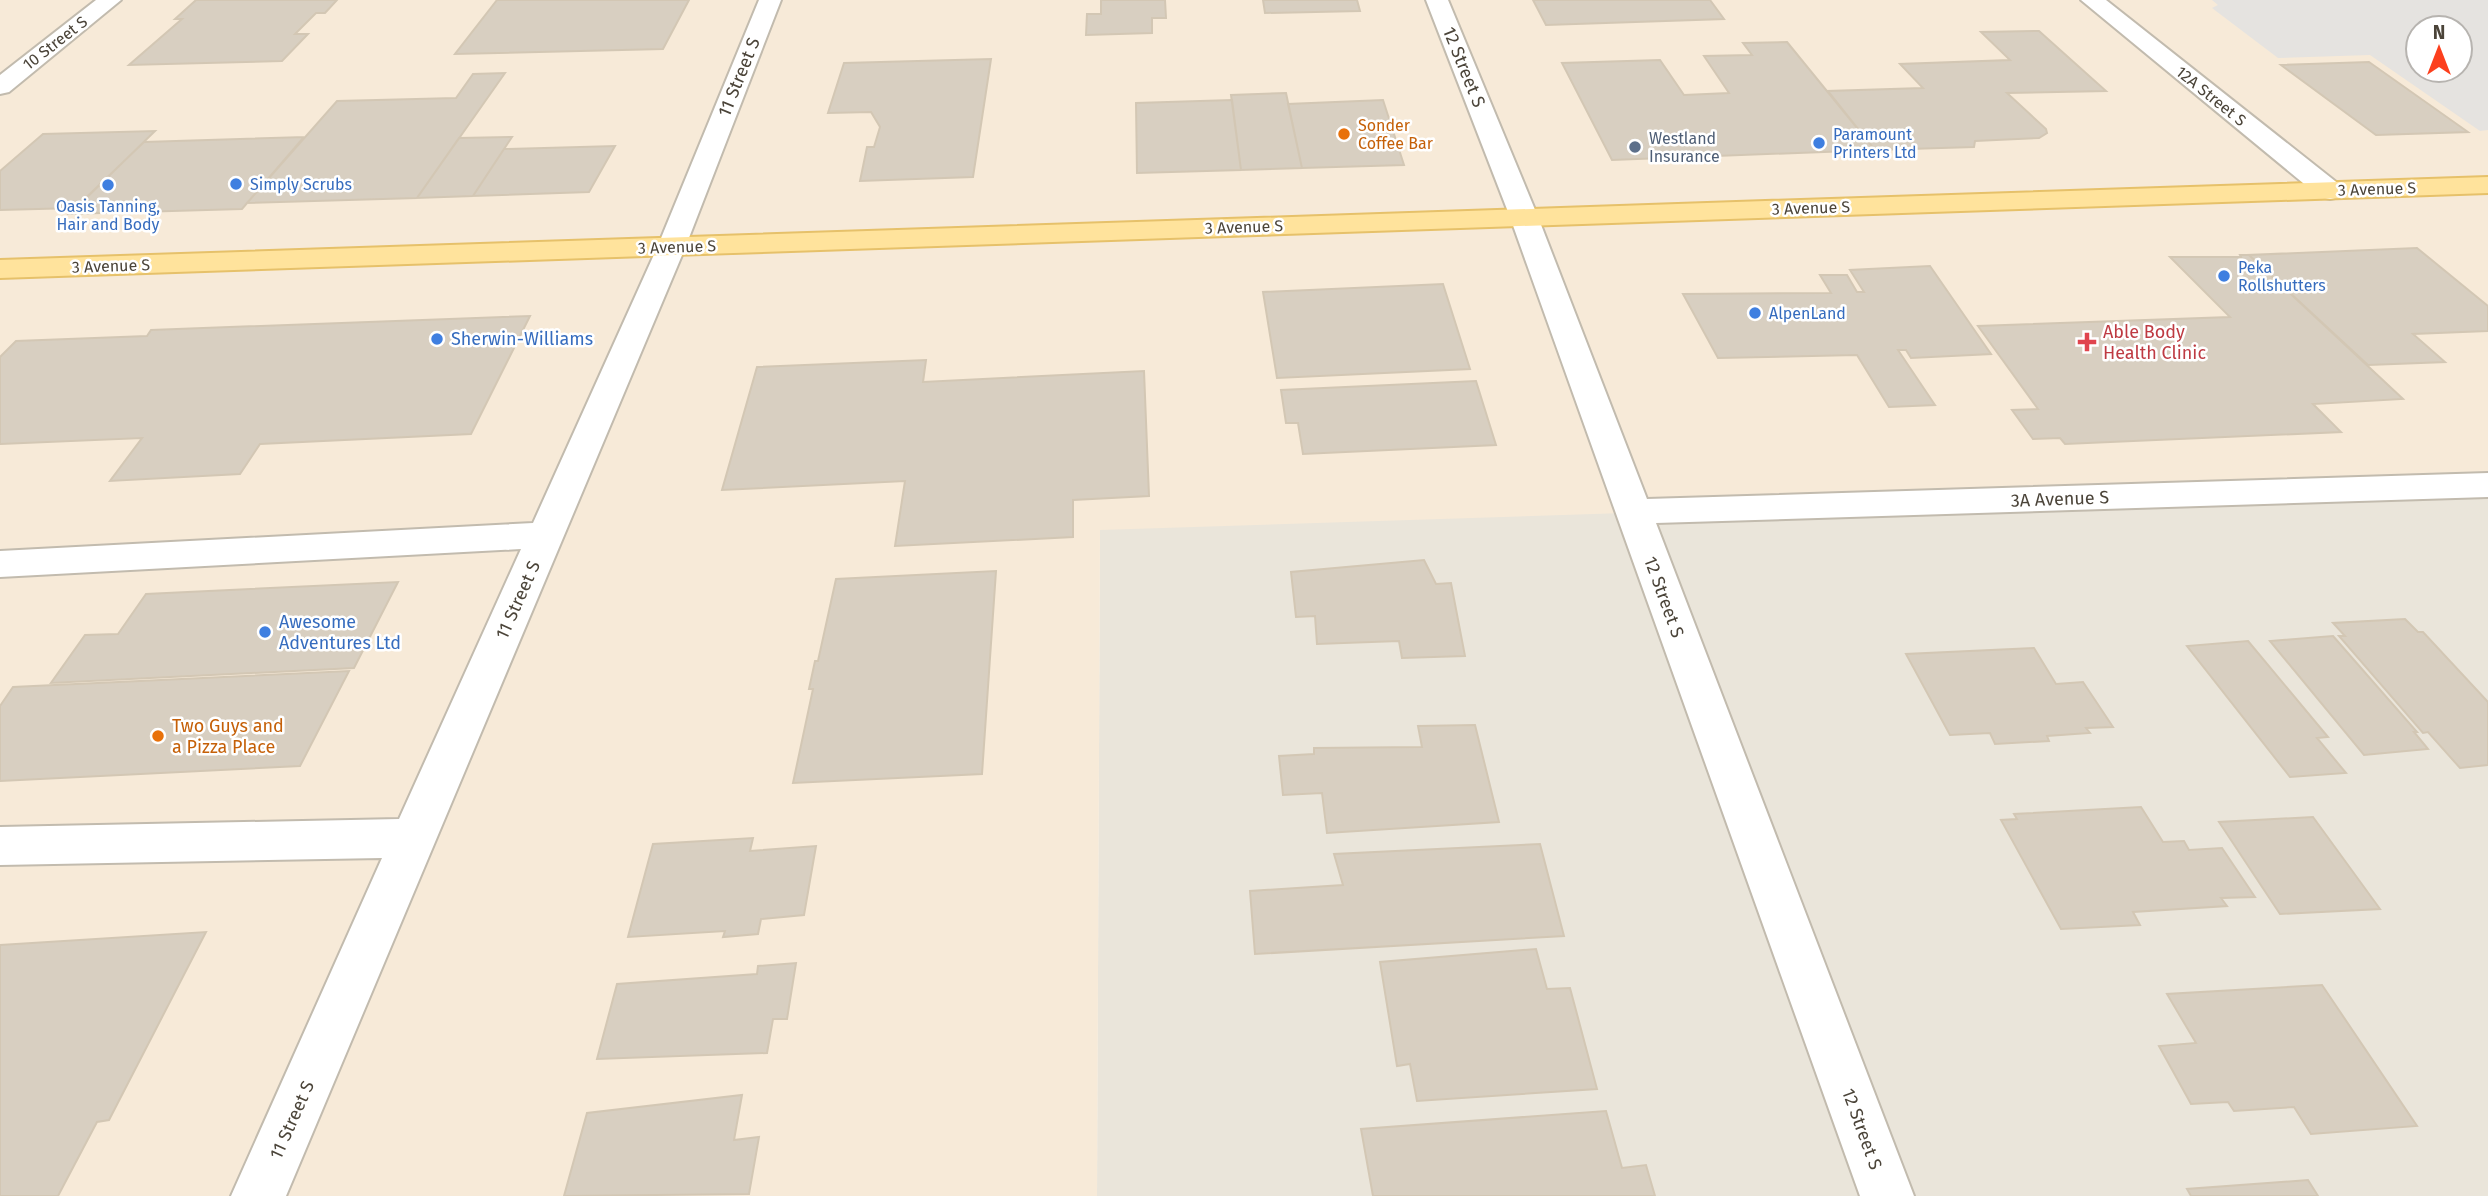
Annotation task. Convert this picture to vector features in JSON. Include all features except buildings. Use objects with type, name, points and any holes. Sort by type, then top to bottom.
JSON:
[{"type":"main road","name":"3 Avenue S","points":[[0,269],[2488,185]]},
{"type":"street","name":"10 Street S","points":[[5,79],[110,0]]},
{"type":"street","name":"11 Street S","points":[[258,1196],[671,248],[770,0]]},
{"type":"street","name":"12 Street S","points":[[1437,0],[1524,217],[1887,1196]]},
{"type":"street","name":"12A Street S","points":[[2092,0],[2330,191]]},
{"type":"street","name":"3A Avenue S","points":[[1633,512],[2488,485]]},
{"type":"street","points":[[0,564],[547,535]]},
{"type":"street","points":[[0,846],[415,838]]},
{"type":"shaded area","points":[[0,0],[2488,0],[2488,485],[1100,530],[1097,1196],[0,1196]]},
{"type":"shaded area","points":[[2212,0],[2488,0],[2488,130],[2480,131],[2412,84],[2474,84],[2474,14],[2404,14],[2404,78],[2370,55],[2278,58],[2212,8],[2218,5]]},
{"type":"shaded area","points":[[2488,485],[2488,1196],[1097,1196],[1100,529]]},
{"type":"place","name":"Sonder Coffee Bar","points":[[1344,134]]},
{"type":"place","name":"Paramount Printers Ltd","points":[[1819,143]]},
{"type":"place","name":"Westland Insurance","points":[[1635,147]]},
{"type":"place","name":"Simply Scrubs","points":[[236,184]]},
{"type":"place","name":"Oasis Tanning, Hair and Body","points":[[108,185]]},
{"type":"place","name":"Peka Rollshutters","points":[[2224,276]]},
{"type":"place","name":"AlpenLand","points":[[1755,313]]},
{"type":"place","name":"Sherwin-Williams","points":[[437,339]]},
{"type":"place","name":"Able Body Health Clinic","points":[[2087,342]]},
{"type":"place","name":"Awesome Adventures Ltd","points":[[265,632]]},
{"type":"place","name":"Two Guys and a Pizza Place","points":[[158,736]]}]
